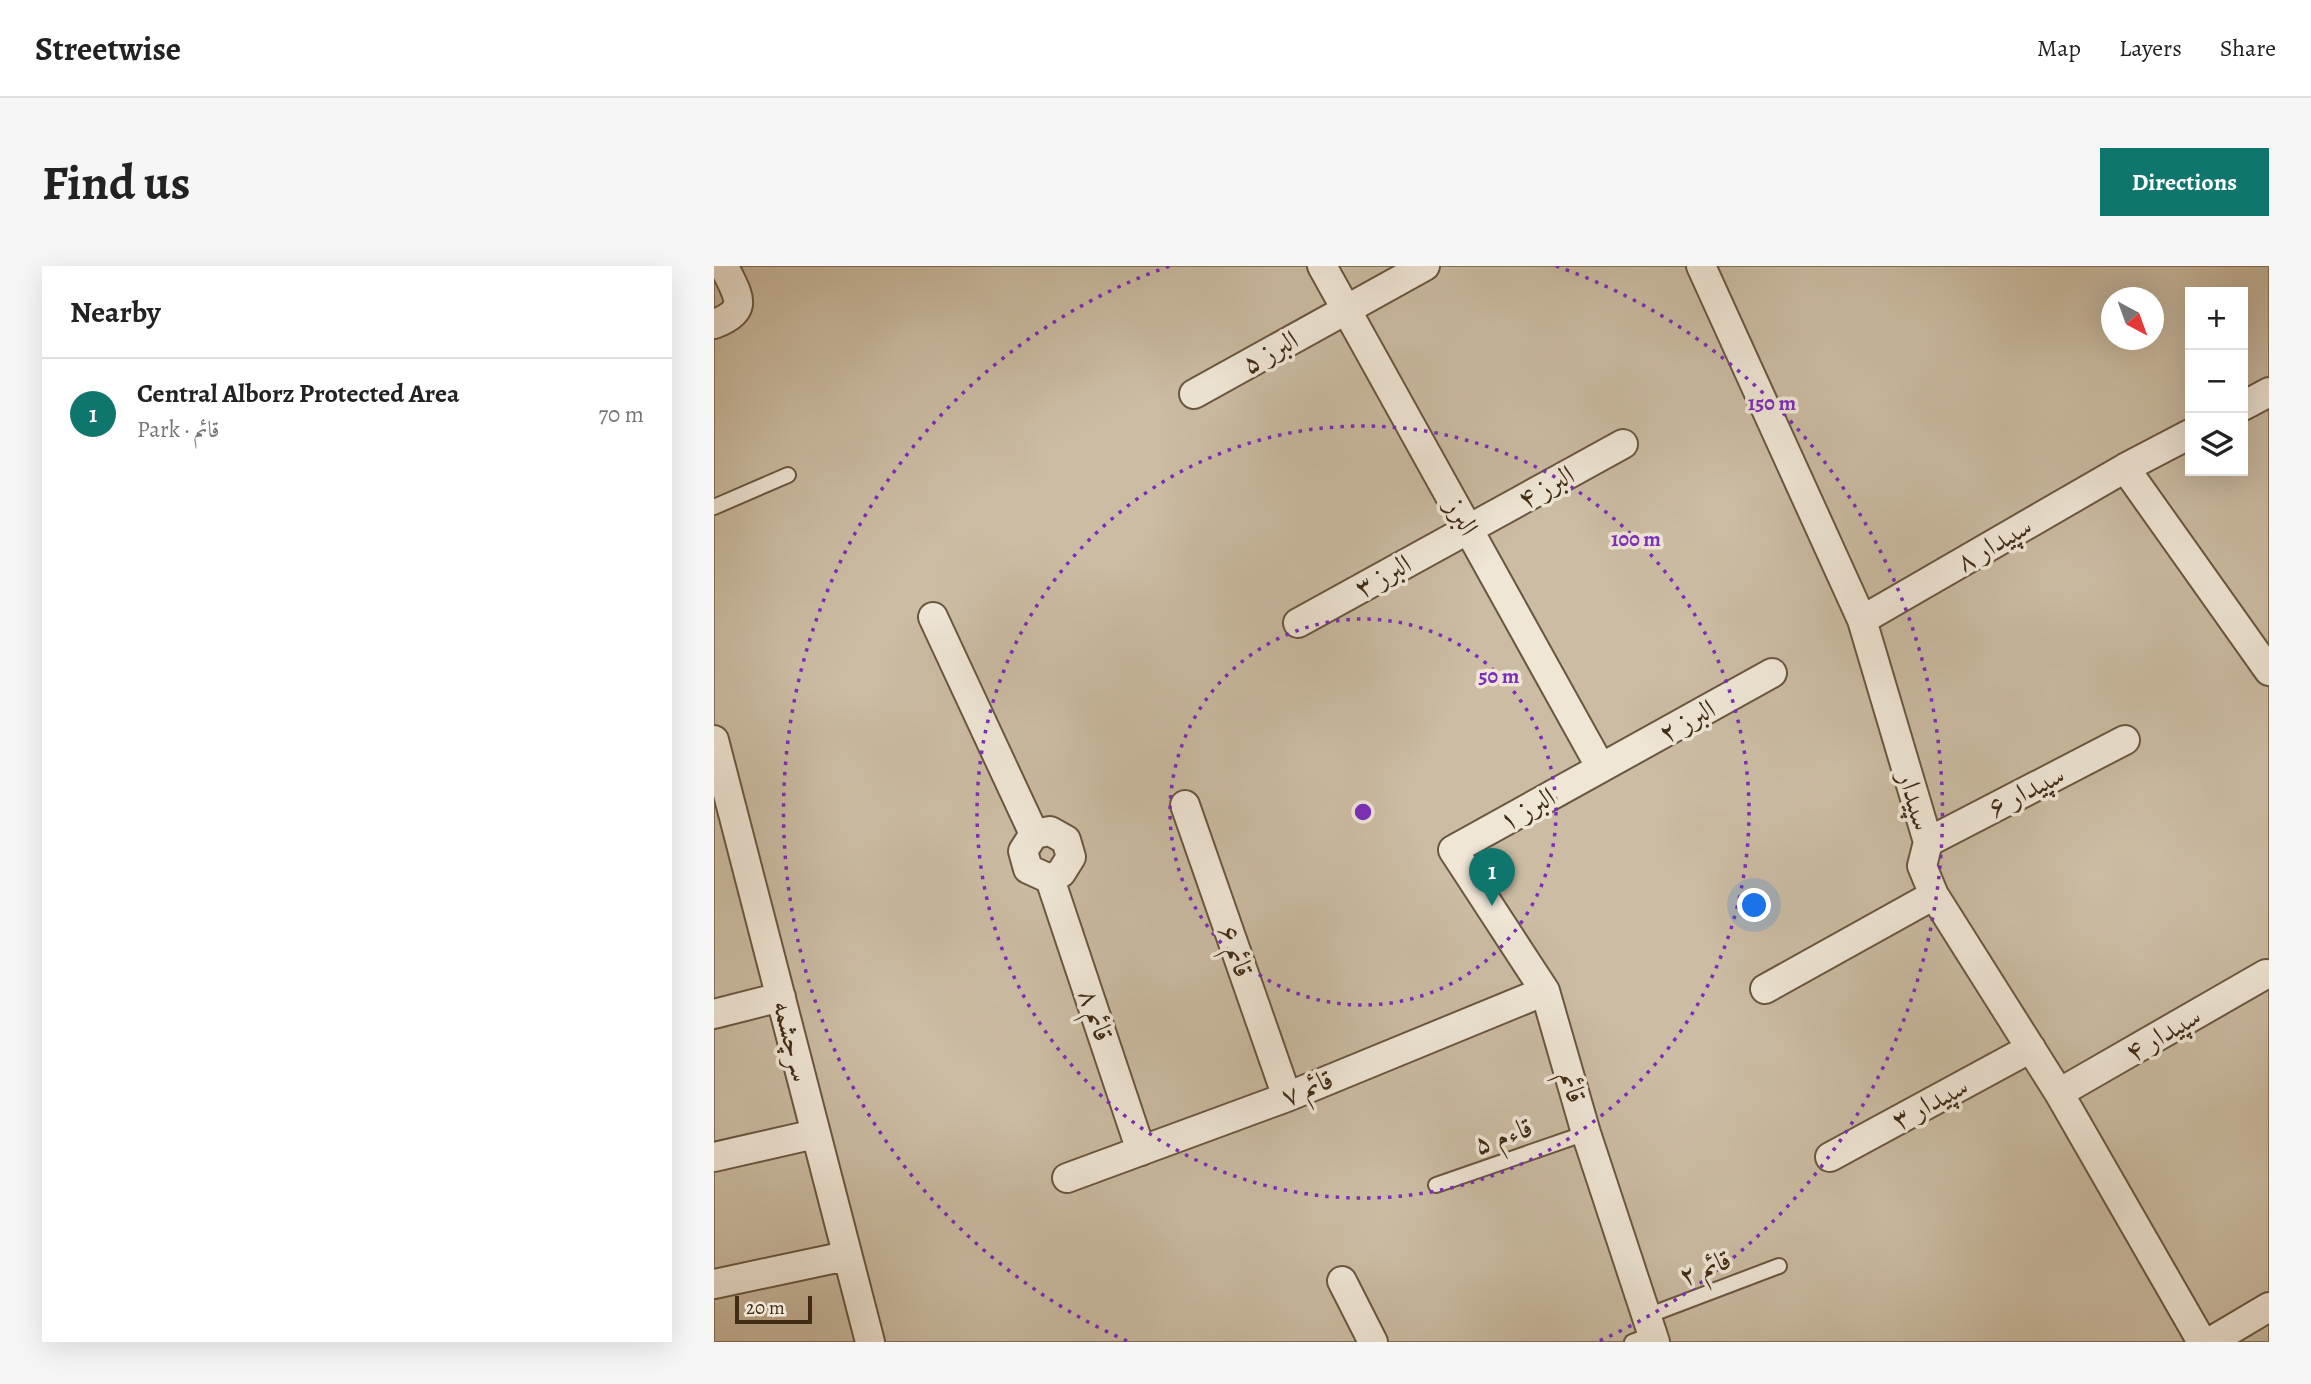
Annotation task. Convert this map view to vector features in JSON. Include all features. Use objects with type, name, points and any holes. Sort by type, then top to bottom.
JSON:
[{"type":"street","points":[[714,324],[734,314],[739,303],[724,266]]},
{"type":"street","name":"البرز","points":[[1322,266],[1601,768]]},
{"type":"street","name":"البرز ۵","points":[[1194,394],[1425,266]]},
{"type":"street","name":"سپیدار","points":[[1701,266],[1863,620],[1927,842],[1922,866],[1934,895],[2059,1093],[2202,1342]]},
{"type":"street","points":[[2248,403],[2269,392]]},
{"type":"street","name":"سپیدار ۸","points":[[1863,620],[2125,468],[2185,437]]},
{"type":"street","name":"البرز ۴","points":[[1468,529],[1623,444]]},
{"type":"street","points":[[2125,468],[2269,671]]},
{"type":"street","name":"البرز ۳","points":[[1298,623],[1468,529]]},
{"type":"street","name":"قائم ۸","points":[[933,617],[1034,834],[1050,831],[1066,840],[1071,858],[1062,873],[1050,879],[1142,1151]]},
{"type":"street","name":"البرز ۲","points":[[1601,768],[1772,673]]},
{"type":"street","name":"سرچشمه","points":[[714,740],[718,775],[781,997],[870,1342]]},
{"type":"street","name":"سپیدار ۶","points":[[1927,842],[2125,740]]},
{"type":"street","name":"البرز ۱","points":[[1453,850],[1601,768]]},
{"type":"street","name":"قائم ۶","points":[[1185,804],[1287,1097]]},
{"type":"street","name":"قائم","points":[[1453,850],[1545,991],[1647,1334]]},
{"type":"street","points":[[1765,989],[1934,895]]},
{"type":"street","name":"سپیدار ۴","points":[[2059,1093],[2266,974]]},
{"type":"street","name":"قائم ۷","points":[[1067,1178],[1287,1097],[1545,991]]},
{"type":"street","points":[[714,1014],[781,997]]},
{"type":"street","name":"سپیدار ۳","points":[[1830,1157],[2031,1048]]},
{"type":"street","points":[[714,1157],[815,1134]]},
{"type":"street","points":[[714,1284],[846,1256]]},
{"type":"street","points":[[1342,1281],[1373,1342]]},
{"type":"street","points":[[2210,1342],[2269,1307]]},
{"type":"lane","points":[[714,507],[788,475]]},
{"type":"lane","name":"قاءم ۵","points":[[1436,1185],[1586,1133]]},
{"type":"lane","name":"قائم ۲","points":[[1647,1334],[1779,1266]]},
{"type":"shaded area","points":[[714,266],[2269,266],[2269,1342],[714,1342]]},
{"type":"place","name":"Central Alborz Protected Area","points":[[1492,906]]}]
